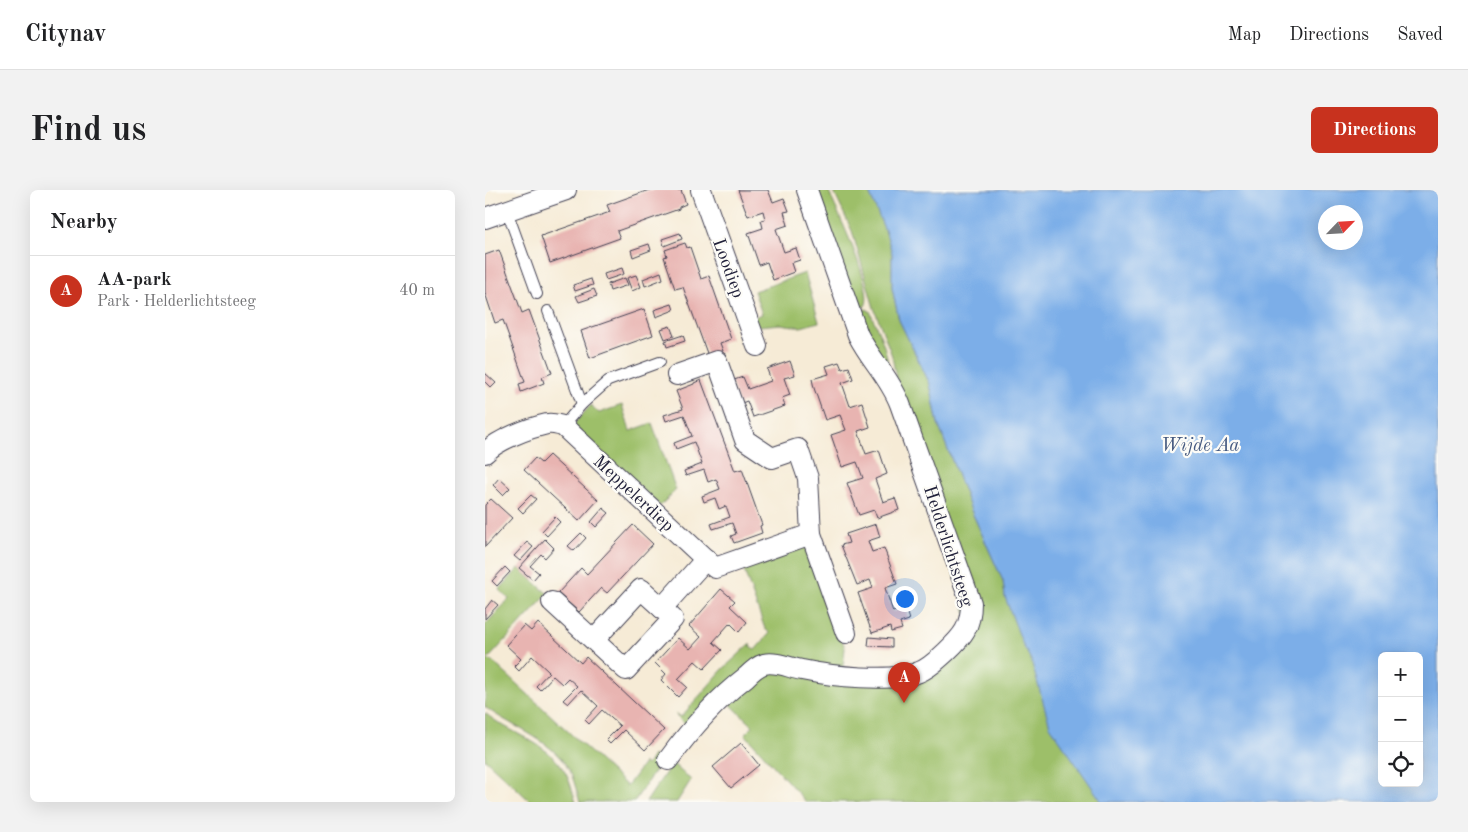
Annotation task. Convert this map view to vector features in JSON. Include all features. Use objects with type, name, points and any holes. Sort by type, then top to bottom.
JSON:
[{"type":"street","points":[[485,218],[566,190]]},
{"type":"street","name":"Loodiep","points":[[701,190],[757,346]]},
{"type":"street","name":"Helderlichtsteeg","points":[[668,760],[708,711],[735,686],[762,665],[775,664],[803,671],[846,676],[905,676],[917,673],[934,663],[963,634],[969,625],[971,603],[901,404],[892,385],[865,349],[858,335],[807,190]]},
{"type":"street","points":[[677,375],[717,361],[745,440],[771,458],[798,449],[808,478],[811,534],[846,633]]},
{"type":"street","points":[[485,453],[496,443],[547,424],[563,426]]},
{"type":"street","name":"Meppelerdiep","points":[[563,426],[715,568],[811,534]]},
{"type":"street","points":[[662,608],[706,559]]},
{"type":"street","points":[[552,602],[626,670],[673,619],[641,589],[594,640]]},
{"type":"lane","points":[[507,211],[537,294]]},
{"type":"lane","points":[[548,311],[582,404]]},
{"type":"lane","points":[[563,426],[582,404],[607,381],[661,362]]},
{"type":"green space","points":[[814,190],[828,190],[854,250],[865,284],[867,297],[865,306],[856,310]]},
{"type":"green space","points":[[833,190],[868,190],[886,233],[892,253],[892,288],[899,320],[930,384],[938,424],[971,510],[1003,581],[1005,597],[1125,802],[806,802],[745,734],[753,726],[726,700],[763,670],[903,683],[971,630],[896,378],[892,356],[874,308],[852,231]]},
{"type":"green space","points":[[805,273],[819,322],[801,327],[780,324],[759,326],[751,318],[762,314],[754,291]]},
{"type":"green space","points":[[866,309],[870,311],[882,339],[888,368],[857,313]]},
{"type":"green space","points":[[591,405],[599,413],[622,405],[630,431],[652,423],[676,490],[660,506],[573,425]]},
{"type":"green space","points":[[801,546],[807,548],[812,554],[845,648],[843,667],[778,658],[686,725],[675,714],[681,717],[723,669],[750,644],[751,648],[755,650],[770,633],[765,629],[742,565]]},
{"type":"green space","points":[[519,568],[548,594],[489,658],[485,660],[485,625],[509,599],[499,590]]},
{"type":"green space","points":[[491,660],[627,786],[644,763],[647,765],[653,755],[661,761],[634,802],[580,802],[572,776],[556,753],[533,736],[485,707],[485,661]]},
{"type":"green space","points":[[485,713],[547,751],[556,759],[567,777],[576,802],[529,802],[485,759]]},
{"type":"green space","points":[[672,763],[691,780],[677,802],[646,802]]},
{"type":"water","name":"Wijde Aa","points":[[868,190],[1438,190],[1438,802],[1102,802],[1050,726],[1031,660],[1023,645],[1005,597],[1003,581],[971,510],[938,424],[930,384],[899,320],[892,288],[892,253],[886,233]]},
{"type":"building","points":[[649,190],[681,190],[686,204],[679,207],[679,209],[617,231],[620,238],[550,263],[541,236],[610,212],[607,205]]},
{"type":"building","points":[[738,190],[768,190],[773,202],[784,198],[789,211],[784,212],[788,225],[776,229],[784,252],[796,248],[800,260],[791,263],[794,272],[773,280],[767,262],[759,265],[748,233],[763,228],[761,220],[765,219],[763,211],[748,216]]},
{"type":"building","points":[[680,233],[682,239],[664,246],[662,239]]},
{"type":"building","points":[[685,243],[687,248],[690,247],[701,279],[709,276],[731,339],[720,343],[723,351],[708,356],[683,287],[675,289],[664,257],[667,256],[665,250]]},
{"type":"building","points":[[649,244],[651,250],[633,257],[631,250]]},
{"type":"building","points":[[499,250],[522,313],[529,310],[552,373],[542,377],[544,383],[521,392],[519,384],[525,382],[503,320],[495,323],[485,293],[485,255]]},
{"type":"building","points":[[622,268],[624,274],[606,280],[604,274]]},
{"type":"building","points":[[661,272],[663,279],[645,286],[643,279]]},
{"type":"building","points":[[636,275],[641,287],[632,291],[627,278]]},
{"type":"building","points":[[625,278],[628,285],[610,291],[608,284]]},
{"type":"building","points":[[591,279],[593,285],[575,291],[573,285]]},
{"type":"building","points":[[594,289],[597,296],[579,302],[576,296]]},
{"type":"building","points":[[672,304],[674,310],[656,317],[654,310]]},
{"type":"building","points":[[644,309],[653,335],[590,358],[581,331]]},
{"type":"building","points":[[670,326],[674,336],[665,339],[661,329]]},
{"type":"building","points":[[683,335],[685,341],[667,347],[665,341]]},
{"type":"building","points":[[790,361],[795,375],[784,378],[790,395],[782,398],[785,406],[753,417],[747,401],[739,404],[731,381],[743,377],[748,389],[771,381],[767,369]]},
{"type":"building","points":[[839,362],[842,369],[849,367],[853,379],[842,383],[850,406],[862,402],[870,427],[858,431],[866,454],[879,450],[887,474],[875,479],[883,502],[895,498],[899,510],[877,518],[874,510],[859,515],[847,483],[863,478],[857,462],[842,467],[831,435],[846,430],[840,415],[825,420],[814,388],[812,379],[829,374],[826,366]]},
{"type":"building","points":[[485,373],[496,383],[491,388],[485,382]]},
{"type":"building","points":[[701,380],[735,471],[742,469],[762,525],[760,526],[762,533],[734,543],[731,536],[736,534],[732,523],[713,529],[711,524],[730,517],[726,506],[719,509],[715,498],[704,502],[702,496],[720,489],[716,479],[708,482],[704,470],[686,476],[684,471],[702,464],[694,442],[676,449],[674,443],[692,436],[684,415],[666,421],[664,415],[683,409],[676,391]]},
{"type":"building","points":[[549,455],[598,500],[579,521],[524,470],[535,458],[541,463]]},
{"type":"building","points":[[499,478],[510,488],[503,495],[493,485]]},
{"type":"building","points":[[531,495],[536,499],[523,513],[518,508]]},
{"type":"building","points":[[491,499],[512,518],[485,547],[485,505]]},
{"type":"building","points":[[603,508],[609,513],[596,527],[591,522]]},
{"type":"building","points":[[555,517],[560,522],[547,536],[542,531]]},
{"type":"building","points":[[876,524],[880,537],[868,541],[872,552],[884,548],[897,584],[885,588],[893,612],[905,607],[909,620],[900,623],[902,629],[891,632],[890,627],[872,633],[858,593],[873,588],[870,580],[857,585],[841,545],[849,543],[846,534]]},
{"type":"building","points":[[633,525],[653,544],[607,593],[601,588],[579,612],[558,593],[581,568],[587,574]]},
{"type":"building","points":[[581,533],[586,538],[574,551],[568,546]]},
{"type":"building","points":[[545,539],[554,548],[545,558],[541,554],[530,566],[539,573],[533,580],[519,568]]},
{"type":"building","points":[[527,542],[533,547],[520,561],[514,556]]},
{"type":"building","points":[[505,567],[510,572],[497,586],[492,581]]},
{"type":"building","points":[[721,589],[735,601],[730,606],[747,622],[739,632],[730,623],[713,642],[722,650],[704,669],[695,661],[678,679],[687,687],[678,697],[661,680],[666,674],[655,663],[678,638],[690,649],[701,637],[689,626]]},
{"type":"building","points":[[492,600],[498,605],[485,619],[485,609]]},
{"type":"building","points":[[538,623],[581,663],[586,657],[664,730],[645,750],[624,730],[610,744],[606,740],[620,726],[602,710],[589,724],[585,720],[598,706],[581,690],[568,704],[563,700],[577,686],[568,678],[562,684],[553,676],[540,690],[536,686],[549,672],[532,656],[519,671],[514,666],[521,659],[506,645],[524,625],[531,631]]},
{"type":"building","points":[[869,637],[892,639],[892,647],[868,646]]},
{"type":"building","points":[[741,743],[759,765],[731,788],[713,767]]},
{"type":"place","name":"AA-park","points":[[904,703]]}]
